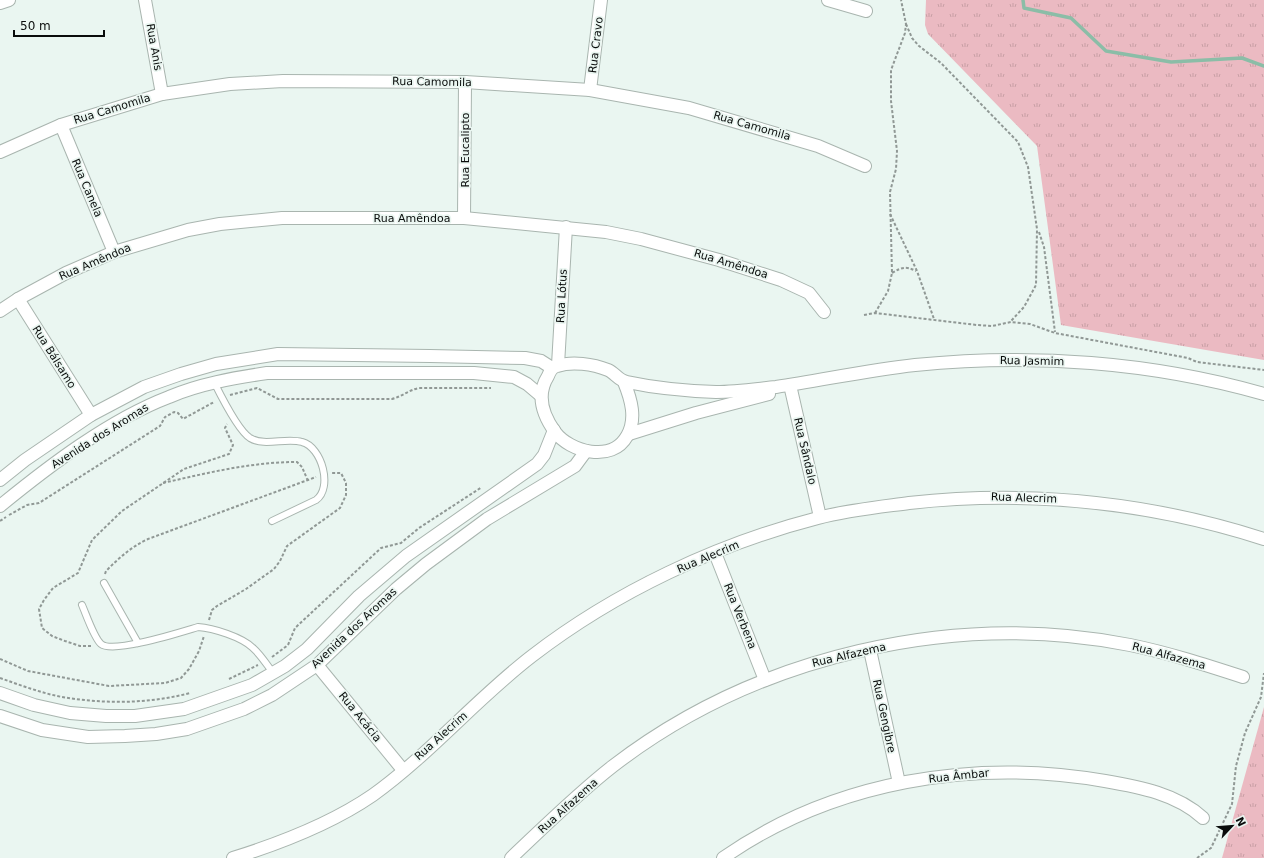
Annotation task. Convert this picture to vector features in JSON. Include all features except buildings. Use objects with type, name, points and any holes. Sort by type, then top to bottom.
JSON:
[{"type":"street","points":[[0,3],[9,0]]},
{"type":"street","name":"Rua Anis","points":[[145,0],[162,94]]},
{"type":"street","name":"Rua Cravo","points":[[590,90],[601,0]]},
{"type":"street","points":[[828,0],[866,11]]},
{"type":"street","name":"Rua Camomila","points":[[0,152],[61,125],[162,94],[230,84],[283,81],[465,82],[590,90],[689,108],[818,146],[865,166]]},
{"type":"street","name":"Rua Eucalipto","points":[[464,218],[465,82]]},
{"type":"street","name":"Rua Canela","points":[[61,125],[114,252]]},
{"type":"street","name":"Rua Amêndoa","points":[[0,311],[18,299],[66,273],[114,252],[188,230],[220,224],[289,218],[407,220],[464,218],[566,227],[606,232],[641,239],[720,260],[775,277],[809,293],[824,312]]},
{"type":"street","name":"Rua Lótus","points":[[555,367],[566,227]]},
{"type":"street","name":"Rua Bálsamo","points":[[18,299],[91,415]]},
{"type":"street","name":"Avenida dos Aromas","points":[[0,480],[25,460],[91,415],[144,387],[216,364],[278,354],[525,358],[541,361],[555,367]]},
{"type":"street","name":"Rua Jasmim","points":[[793,386],[856,373],[914,365],[959,361],[1002,360],[1077,362],[1134,368],[1193,376],[1264,394]]},
{"type":"street","points":[[624,382],[632,407],[633,419],[629,434],[623,442],[611,449],[599,452],[586,451],[573,447],[562,440],[554,430],[540,395],[544,382],[555,367],[586,364],[609,370],[624,382],[716,392],[738,392],[793,386]]},
{"type":"street","name":"Avenida dos Aromas","points":[[0,506],[36,476],[138,410],[170,396],[215,384],[267,373],[474,374],[514,377],[527,384],[540,395]]},
{"type":"street","points":[[629,434],[696,413],[793,386]]},
{"type":"street","name":"Rua Sândalo","points":[[793,386],[820,517]]},
{"type":"street","name":"Avenida dos Aromas","points":[[0,693],[34,705],[70,713],[106,716],[135,716],[184,709],[252,685],[273,673],[307,649],[359,596],[406,556],[537,464],[544,455],[554,430]]},
{"type":"street","name":"Avenida dos Aromas","points":[[0,716],[42,730],[88,737],[156,734],[187,729],[244,709],[272,695],[317,665],[396,589],[426,564],[487,519],[575,466],[586,451]]},
{"type":"street","name":"Rua Alecrim","points":[[233,858],[297,836],[336,818],[373,794],[403,770],[501,681],[564,633],[612,603],[715,553],[820,517],[877,507],[979,497],[1079,500],[1124,505],[1179,516],[1227,527],[1264,539]]},
{"type":"street","name":"Rua Verbena","points":[[715,553],[765,680]]},
{"type":"street","name":"Rua Alfazema","points":[[511,858],[570,802],[613,766],[681,720],[765,680],[821,661],[912,641],[984,634],[1029,634],[1129,645],[1179,656],[1243,677]]},
{"type":"street","name":"Rua Gengibre","points":[[870,650],[899,782]]},
{"type":"street","name":"Rua Acácia","points":[[317,665],[403,770]]},
{"type":"street","name":"Rua Âmbar","points":[[723,858],[765,832],[828,803],[899,782],[970,773],[1050,773],[1137,787],[1172,798],[1192,808],[1203,818]]},
{"type":"lane","points":[[215,384],[221,397],[235,419],[249,437],[258,441],[302,442],[312,447],[321,458],[325,486],[322,496],[272,521]]},
{"type":"lane","points":[[104,583],[138,643]]},
{"type":"lane","points":[[82,605],[102,645],[108,647],[138,643],[198,627],[207,628],[245,643],[253,648],[273,673]]},
{"type":"path","points":[[902,0],[906,24],[912,38],[919,46],[941,63],[1018,142],[1028,167],[1037,229],[1036,286],[1024,307],[1010,322]]},
{"type":"path","points":[[875,313],[888,291],[892,273],[890,192],[896,169],[897,151],[891,101],[891,70],[892,64],[902,43],[906,24]]},
{"type":"path","points":[[890,213],[917,271],[934,319]]},
{"type":"path","points":[[1037,229],[1044,246],[1055,333]]},
{"type":"path","points":[[892,273],[907,267],[917,271]]},
{"type":"path","points":[[864,315],[875,313],[992,326],[1010,322],[1030,324],[1055,333],[1188,358],[1197,362],[1264,370]]},
{"type":"path","points":[[0,521],[27,505],[39,503],[160,426],[165,417],[174,412],[178,413],[183,419],[221,397],[257,388],[278,399],[392,399],[403,395],[409,390],[419,388],[494,388]]},
{"type":"path","points":[[102,645],[80,646],[52,636],[42,628],[39,609],[53,588],[78,573],[92,540],[122,510],[184,469],[229,454],[233,446],[225,426],[235,419]]},
{"type":"path","points":[[162,484],[215,472],[271,462],[296,462],[302,467],[308,481]]},
{"type":"path","points":[[0,659],[28,672],[109,686],[165,683],[180,678],[190,669],[199,651],[212,610],[216,606],[246,589],[274,569],[280,561],[287,546],[340,508],[346,495],[346,483],[341,473],[323,475],[148,539],[134,545],[106,571],[104,583]]},
{"type":"path","points":[[229,680],[264,662],[288,645],[295,628],[381,548],[401,543],[419,528],[488,483]]},
{"type":"path","points":[[1197,858],[1212,848],[1232,804],[1236,766],[1246,733],[1261,697],[1264,673]]},
{"type":"path","points":[[0,678],[62,697],[102,701],[140,702],[191,693]]},
{"type":"green space","points":[[926,0],[1264,0],[1264,360],[1061,325],[1037,146],[928,34],[925,25]]},
{"type":"green space","points":[[1264,707],[1264,858],[1222,858]]},
{"type":"waterway","points":[[1023,0],[1024,8],[1071,18],[1106,51],[1171,62],[1242,58],[1264,66]]}]
